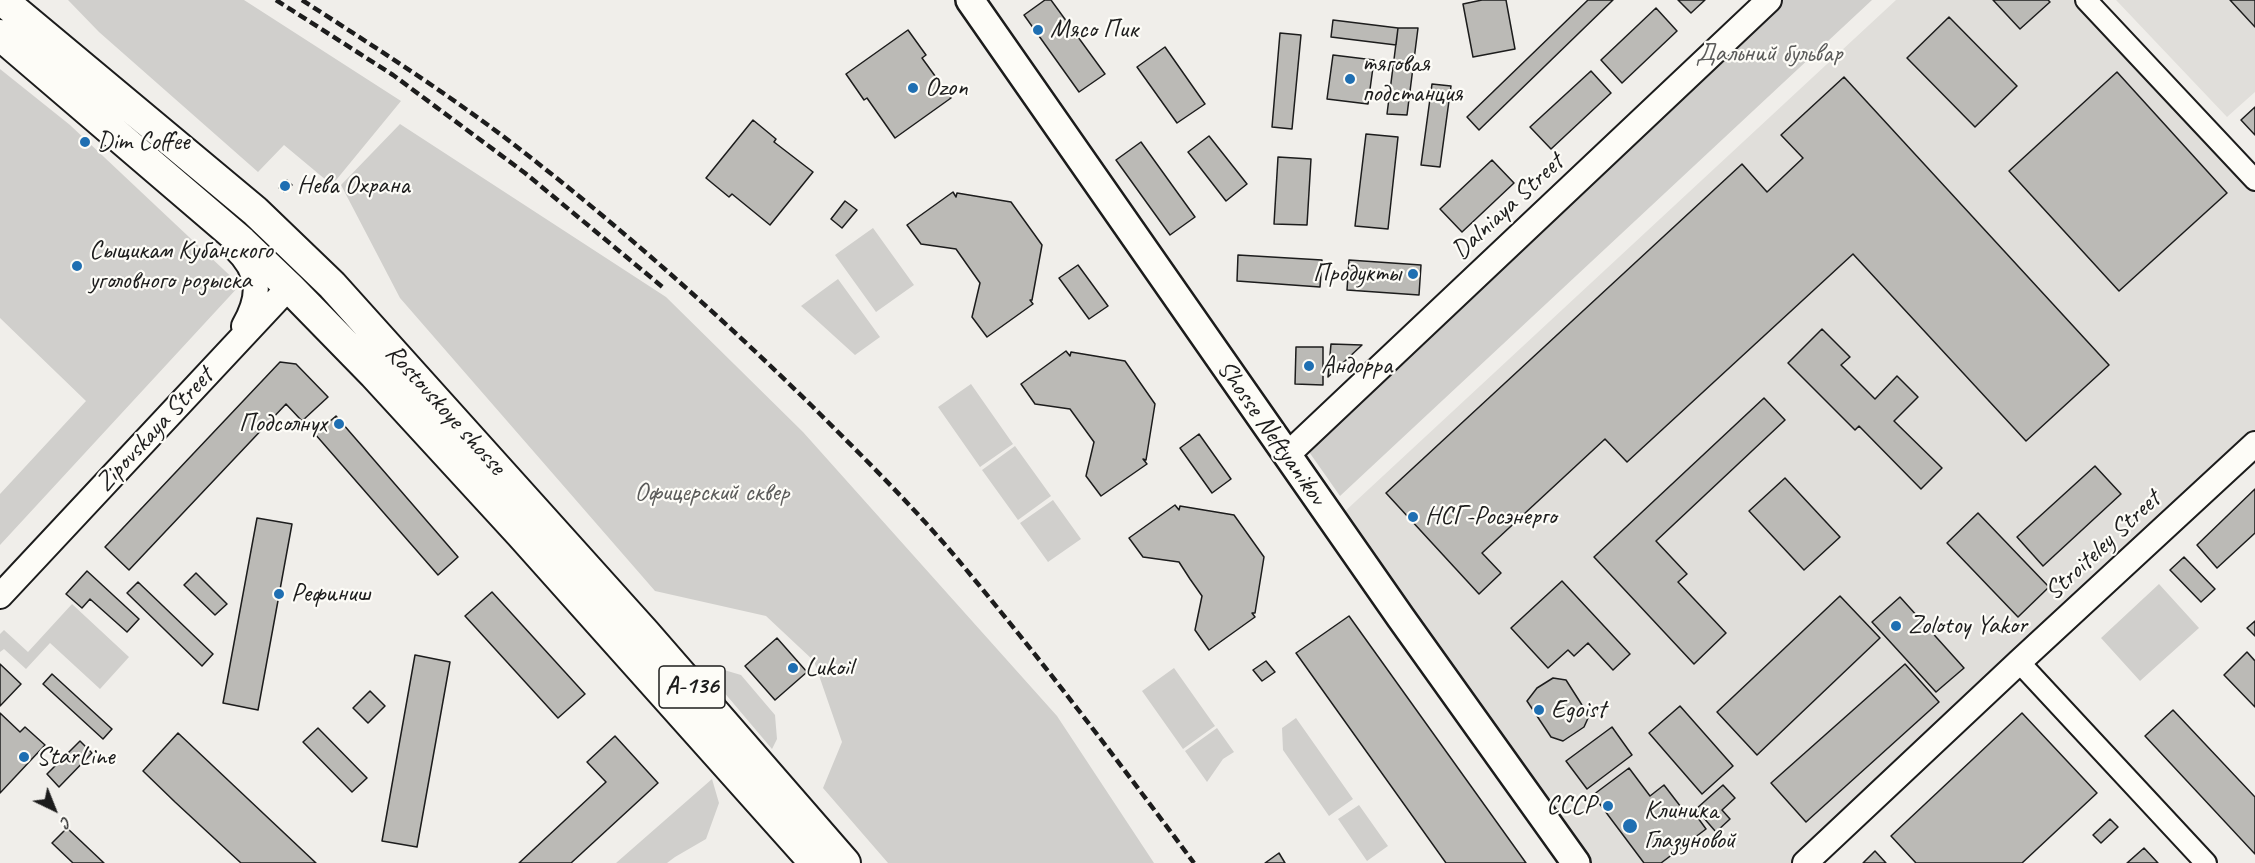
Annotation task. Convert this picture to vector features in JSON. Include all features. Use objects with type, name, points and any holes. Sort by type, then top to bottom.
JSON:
[{"type":"main road","name":"Rostovskoye shosse","points":[[2,0],[255,211],[340,293],[645,633],[845,863]]},
{"type":"main road","name":"Shosse Neftyanikov","points":[[970,0],[1287,455],[1576,863]]},
{"type":"main road","name":"Rostovskoye shosse","points":[[0,35],[242,242],[289,287],[521,534],[815,863]]},
{"type":"main road","name":"Rostovskoye shosse","points":[[0,50],[40,69]]},
{"type":"main road","name":"Zipovskaya Street","points":[[289,287],[310,264]]},
{"type":"street","name":"Dalniaya Street","points":[[1287,455],[1769,0]]},
{"type":"street","points":[[2086,0],[2255,180]]},
{"type":"street","points":[[180,189],[193,208],[238,251],[253,272],[257,297],[240,339]]},
{"type":"street","name":"Zipovskaya Street","points":[[0,596],[289,287]]},
{"type":"street","points":[[240,339],[271,315],[285,310],[298,310],[316,315]]},
{"type":"street","name":"Stroiteley Street","points":[[1805,863],[2255,444]]},
{"type":"street","points":[[2019,662],[2206,863]]},
{"type":"shaded area","points":[[1896,0],[2102,0],[2255,167],[2255,455],[1814,863],[1591,863],[1342,514]]},
{"type":"shaded area","points":[[2116,0],[2255,0],[2255,92],[2227,117]]},
{"type":"green space","points":[[68,0],[244,0],[401,101],[332,185],[284,145],[258,172],[99,32]]},
{"type":"green space","name":"Дальний бульвар","points":[[1783,0],[1872,0],[1340,496],[1307,449]]},
{"type":"green space","points":[[0,69],[70,125],[240,285],[0,545],[0,494],[86,401],[0,318]]},
{"type":"green space","name":"Офицерский сквер","points":[[400,124],[666,297],[803,432],[1057,716],[1154,863],[888,863],[823,788],[842,742],[814,661],[766,616],[655,591],[400,298],[341,185]]},
{"type":"green space","points":[[873,228],[914,285],[876,312],[835,255]]},
{"type":"green space","points":[[838,279],[880,337],[855,355],[801,306]]},
{"type":"green space","points":[[971,384],[1013,444],[980,467],[938,407]]},
{"type":"green space","points":[[1015,446],[1051,496],[1018,520],[982,470]]},
{"type":"green space","points":[[1053,500],[1081,539],[1048,562],[1020,523]]},
{"type":"green space","points":[[2159,584],[2199,628],[2140,681],[2101,638]]},
{"type":"green space","points":[[72,604],[129,657],[100,689],[50,643],[26,669],[4,649],[0,652],[0,634],[4,630],[28,652]]},
{"type":"green space","points":[[714,667],[741,675],[775,715],[777,739],[772,749],[706,671]]},
{"type":"green space","points":[[1174,668],[1215,726],[1183,749],[1142,691]]},
{"type":"green space","points":[[1296,718],[1353,799],[1329,816],[1283,750],[1282,728]]},
{"type":"green space","points":[[1217,728],[1234,752],[1223,759],[1207,782],[1185,751]]},
{"type":"green space","points":[[712,779],[719,803],[706,839],[667,863],[616,863]]},
{"type":"green space","points":[[1359,805],[1388,846],[1367,861],[1338,819]]},
{"type":"building","points":[[1045,0],[1051,0],[1105,74],[1079,92],[1024,15]]},
{"type":"building","points":[[1482,0],[1506,0],[1515,49],[1473,57],[1463,4]]},
{"type":"building","points":[[1588,0],[1613,0],[1479,130],[1467,117]]},
{"type":"building","points":[[1678,0],[1705,0],[1691,13]]},
{"type":"building","points":[[1993,0],[2048,0],[2050,2],[2020,29]]},
{"type":"building","points":[[2230,0],[2255,0],[2255,27]]},
{"type":"building","points":[[1656,8],[1677,31],[1622,83],[1601,60]]},
{"type":"building","points":[[1949,17],[2017,86],[1975,127],[1907,58]]},
{"type":"building","points":[[1333,20],[1398,28],[1396,45],[1331,37]]},
{"type":"building","points":[[1398,28],[1418,28],[1407,115],[1387,114]]},
{"type":"building","points":[[908,30],[926,55],[922,58],[951,98],[895,138],[867,98],[864,100],[846,74]]},
{"type":"building","points":[[1280,33],[1301,35],[1292,129],[1272,127]]},
{"type":"building","points":[[1165,47],[1205,104],[1177,123],[1137,67]]},
{"type":"building","name":"тяговая подстанция","points":[[1333,55],[1374,60],[1368,104],[1327,99]]},
{"type":"building","points":[[1591,71],[1611,93],[1551,149],[1530,127]]},
{"type":"building","points":[[2117,72],[2227,193],[2119,291],[2009,171]]},
{"type":"building","points":[[1844,77],[2109,365],[2026,441],[1853,254],[1627,462],[1605,439],[1482,553],[1501,573],[1479,594],[1386,493],[1742,164],[1767,192],[1803,158],[1781,135]]},
{"type":"building","points":[[1432,84],[1451,86],[1440,167],[1421,165]]},
{"type":"building","points":[[2255,107],[2255,135],[2241,120]]},
{"type":"building","points":[[753,120],[776,139],[774,142],[813,172],[770,225],[732,194],[729,197],[706,178]]},
{"type":"building","points":[[1366,134],[1398,137],[1388,229],[1355,226]]},
{"type":"building","points":[[1209,136],[1247,184],[1226,201],[1188,152]]},
{"type":"building","points":[[1141,142],[1195,217],[1170,235],[1116,160]]},
{"type":"building","points":[[1278,157],[1311,159],[1307,225],[1274,224]]},
{"type":"building","points":[[1492,160],[1514,183],[1462,232],[1440,209]]},
{"type":"building","points":[[287,180],[292,185],[284,192],[279,188]]},
{"type":"building","points":[[953,192],[956,197],[957,193],[1011,202],[1042,245],[1032,300],[1030,300],[1033,304],[987,337],[972,317],[980,283],[956,249],[921,244],[907,225]]},
{"type":"building","points":[[845,201],[857,210],[842,228],[831,219]]},
{"type":"building","points":[[1238,255],[1322,260],[1320,287],[1237,281]]},
{"type":"building","points":[[1349,260],[1421,265],[1419,295],[1347,290]]},
{"type":"building","points":[[1078,265],[1108,306],[1089,319],[1059,278]]},
{"type":"building","points":[[1822,329],[1850,357],[1841,365],[1875,399],[1897,376],[1918,397],[1894,421],[1942,468],[1921,489],[1859,426],[1855,430],[1788,363]]},
{"type":"building","points":[[1331,344],[1362,345],[1328,377]]},
{"type":"building","name":"Андорра","points":[[1296,347],[1323,347],[1323,385],[1295,384]]},
{"type":"building","points":[[1066,351],[1070,356],[1071,352],[1125,361],[1155,404],[1146,460],[1143,459],[1147,464],[1101,496],[1086,476],[1094,442],[1070,409],[1035,404],[1021,384]]},
{"type":"building","points":[[280,362],[296,364],[328,397],[302,421],[286,404],[129,570],[105,547]]},
{"type":"building","points":[[1764,398],[1785,420],[1656,541],[1687,574],[1678,582],[1726,633],[1694,664],[1594,557]]},
{"type":"building","points":[[336,416],[458,557],[438,575],[315,434]]},
{"type":"building","points":[[1199,434],[1231,479],[1212,493],[1180,448]]},
{"type":"building","points":[[2095,466],[2121,494],[2043,566],[2017,537]]},
{"type":"building","points":[[1785,478],[1840,537],[1804,570],[1749,511]]},
{"type":"building","points":[[2255,489],[2255,533],[2217,568],[2197,545]]},
{"type":"building","points":[[1175,505],[1179,510],[1180,506],[1234,515],[1264,557],[1255,613],[1252,613],[1255,617],[1209,650],[1195,630],[1202,596],[1179,562],[1143,557],[1129,538]]},
{"type":"building","points":[[1978,513],[2049,587],[2018,617],[1947,543]]},
{"type":"building","points":[[257,518],[292,524],[258,710],[223,703]]},
{"type":"building","points":[[2184,557],[2215,589],[2201,602],[2170,570]]},
{"type":"building","points":[[87,571],[139,619],[127,632],[90,599],[82,608],[66,594]]},
{"type":"building","points":[[196,573],[227,604],[215,615],[184,585]]},
{"type":"building","points":[[1562,581],[1630,654],[1613,670],[1588,643],[1574,656],[1568,650],[1548,668],[1511,628]]},
{"type":"building","points":[[138,582],[213,654],[202,666],[127,593]]},
{"type":"building","points":[[492,592],[585,694],[558,718],[465,616]]},
{"type":"building","points":[[1840,596],[1880,638],[1757,755],[1717,712]]},
{"type":"building","points":[[1900,597],[1964,668],[1936,692],[1872,622]]},
{"type":"building","points":[[1349,616],[1526,863],[1446,863],[1296,653]]},
{"type":"building","points":[[2255,621],[2255,636],[2247,628]]},
{"type":"building","points":[[777,638],[807,672],[775,700],[745,666]]},
{"type":"building","points":[[2247,652],[2255,661],[2255,707],[2224,675]]},
{"type":"building","points":[[415,655],[450,662],[417,847],[382,841]]},
{"type":"building","points":[[1266,661],[1275,672],[1262,681],[1253,670]]},
{"type":"building","points":[[0,664],[21,684],[0,706]]},
{"type":"building","points":[[1905,664],[1939,702],[1806,822],[1771,783]]},
{"type":"building","points":[[52,674],[112,729],[103,739],[43,684]]},
{"type":"building","points":[[1553,678],[1566,680],[1589,716],[1584,727],[1563,741],[1551,737],[1527,701],[1537,688]]},
{"type":"building","points":[[370,691],[385,706],[368,723],[353,708]]},
{"type":"building","points":[[1680,706],[1733,766],[1702,794],[1649,733]]},
{"type":"building","points":[[2173,710],[2255,797],[2255,854],[2145,736]]},
{"type":"building","points":[[0,713],[20,732],[25,727],[45,745],[0,793]]},
{"type":"building","points":[[2022,713],[2097,793],[2022,863],[1916,863],[1891,836]]},
{"type":"building","points":[[1612,727],[1632,755],[1587,789],[1566,761]]},
{"type":"building","points":[[318,728],[367,778],[352,792],[303,742]]},
{"type":"building","points":[[178,733],[316,863],[241,863],[175,802],[143,771]]},
{"type":"building","points":[[615,736],[658,783],[571,863],[519,863],[606,782],[587,762]]},
{"type":"building","points":[[80,741],[92,753],[59,787],[47,774]]},
{"type":"building","points":[[1629,768],[1650,796],[1664,785],[1684,811],[1690,807],[1706,829],[1661,863],[1644,863],[1593,795]]},
{"type":"building","points":[[1723,785],[1735,798],[1722,810],[1730,819],[1716,832],[1696,809]]},
{"type":"building","points":[[2110,819],[2118,827],[2101,843],[2093,835]]},
{"type":"building","points":[[67,828],[104,863],[73,863],[52,843]]},
{"type":"building","points":[[2144,848],[2158,863],[2127,863]]},
{"type":"building","points":[[1875,851],[1886,863],[1863,863]]},
{"type":"building","points":[[1279,853],[1285,863],[1265,863]]},
{"type":"railway","points":[[276,0],[393,75],[525,173],[665,289]]},
{"type":"railway","points":[[302,0],[450,98],[535,161],[677,280],[812,406],[906,501],[959,561],[1079,710],[1194,863]]},
{"type":"place","name":"Мясо Пик","points":[[1038,30]]},
{"type":"place","name":"тяговая подстанция","points":[[1350,79]]},
{"type":"place","name":"Ozon","points":[[913,88]]},
{"type":"place","name":"Dim Coffee","points":[[85,142]]},
{"type":"place","name":"Нева Охрана","points":[[285,186]]},
{"type":"place","name":"Сыщикам Кубанского уголовного розыска","points":[[77,266]]},
{"type":"place","name":"Продукты","points":[[1413,274]]},
{"type":"place","name":"Андорра","points":[[1309,366]]},
{"type":"place","name":"Подсолнух","points":[[339,424]]},
{"type":"place","name":"НСГ-Росэнерго","points":[[1413,517]]},
{"type":"place","name":"Рефиниш","points":[[279,594]]},
{"type":"place","name":"Zolotoy Yakor","points":[[1896,626]]},
{"type":"place","name":"Lukoil","points":[[793,668]]},
{"type":"place","name":"Egoist","points":[[1539,710]]},
{"type":"place","name":"StarLine","points":[[24,757]]},
{"type":"place","name":"СССР","points":[[1608,806]]},
{"type":"place","name":"Клиника Глазуновой","points":[[1630,826]]}]
